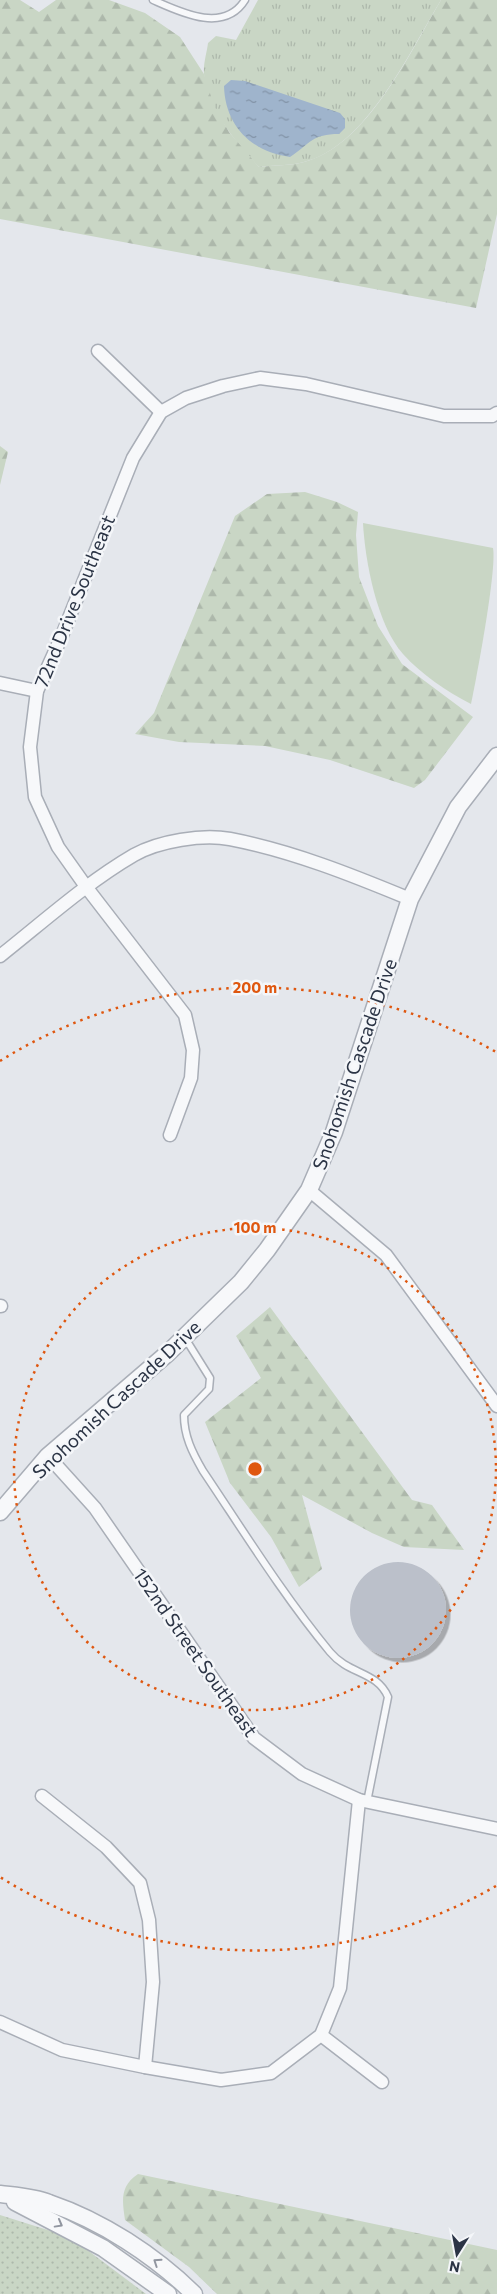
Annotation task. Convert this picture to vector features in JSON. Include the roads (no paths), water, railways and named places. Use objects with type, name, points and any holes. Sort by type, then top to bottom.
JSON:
[{"type":"street","points":[[98,351],[161,412],[186,398],[223,386],[260,378],[306,384],[444,416],[492,416],[497,413]]},
{"type":"street","name":"72nd Drive Southeast","points":[[161,412],[133,458],[61,638],[37,691],[30,747],[36,797],[58,847],[87,888],[185,1015],[194,1050],[191,1078],[170,1135]]},
{"type":"street","points":[[0,683],[37,691]]},
{"type":"street","name":"Snohomish Cascade Drive","points":[[0,1512],[48,1456],[184,1337],[246,1275],[267,1250],[309,1190],[334,1132],[410,899],[458,808],[497,756]]},
{"type":"street","points":[[0,956],[87,888],[135,854],[182,838],[228,838],[343,871],[410,899]]},
{"type":"street","points":[[309,1190],[386,1255],[497,1406]]},
{"type":"street","name":"152nd Street Southeast","points":[[48,1456],[95,1508],[254,1738],[302,1774],[363,1801],[497,1829]]},
{"type":"street","points":[[42,1796],[106,1847],[140,1883],[149,1920],[153,1982],[145,2067]]},
{"type":"street","points":[[0,2022],[62,2050],[145,2067],[221,2080],[272,2073],[321,2034],[340,1988],[363,1801]]},
{"type":"street","points":[[321,2034],[382,2082]]},
{"type":"street","points":[[0,2194],[103,2248],[168,2294]]},
{"type":"street","points":[[0,2194],[48,2202],[83,2218],[117,2236],[162,2265],[194,2294]]},
{"type":"lane","points":[[153,0],[196,18],[222,17],[240,7],[244,0]]},
{"type":"lane","points":[[184,1337],[210,1378],[209,1389],[184,1415],[184,1428],[190,1447],[203,1471],[302,1618],[338,1662],[378,1681],[388,1697],[363,1801]]},
{"type":"water","points":[[231,80],[245,81],[340,113],[345,119],[345,128],[339,134],[330,134],[312,140],[290,157],[263,149],[252,143],[243,134],[229,113],[224,86]]}]
